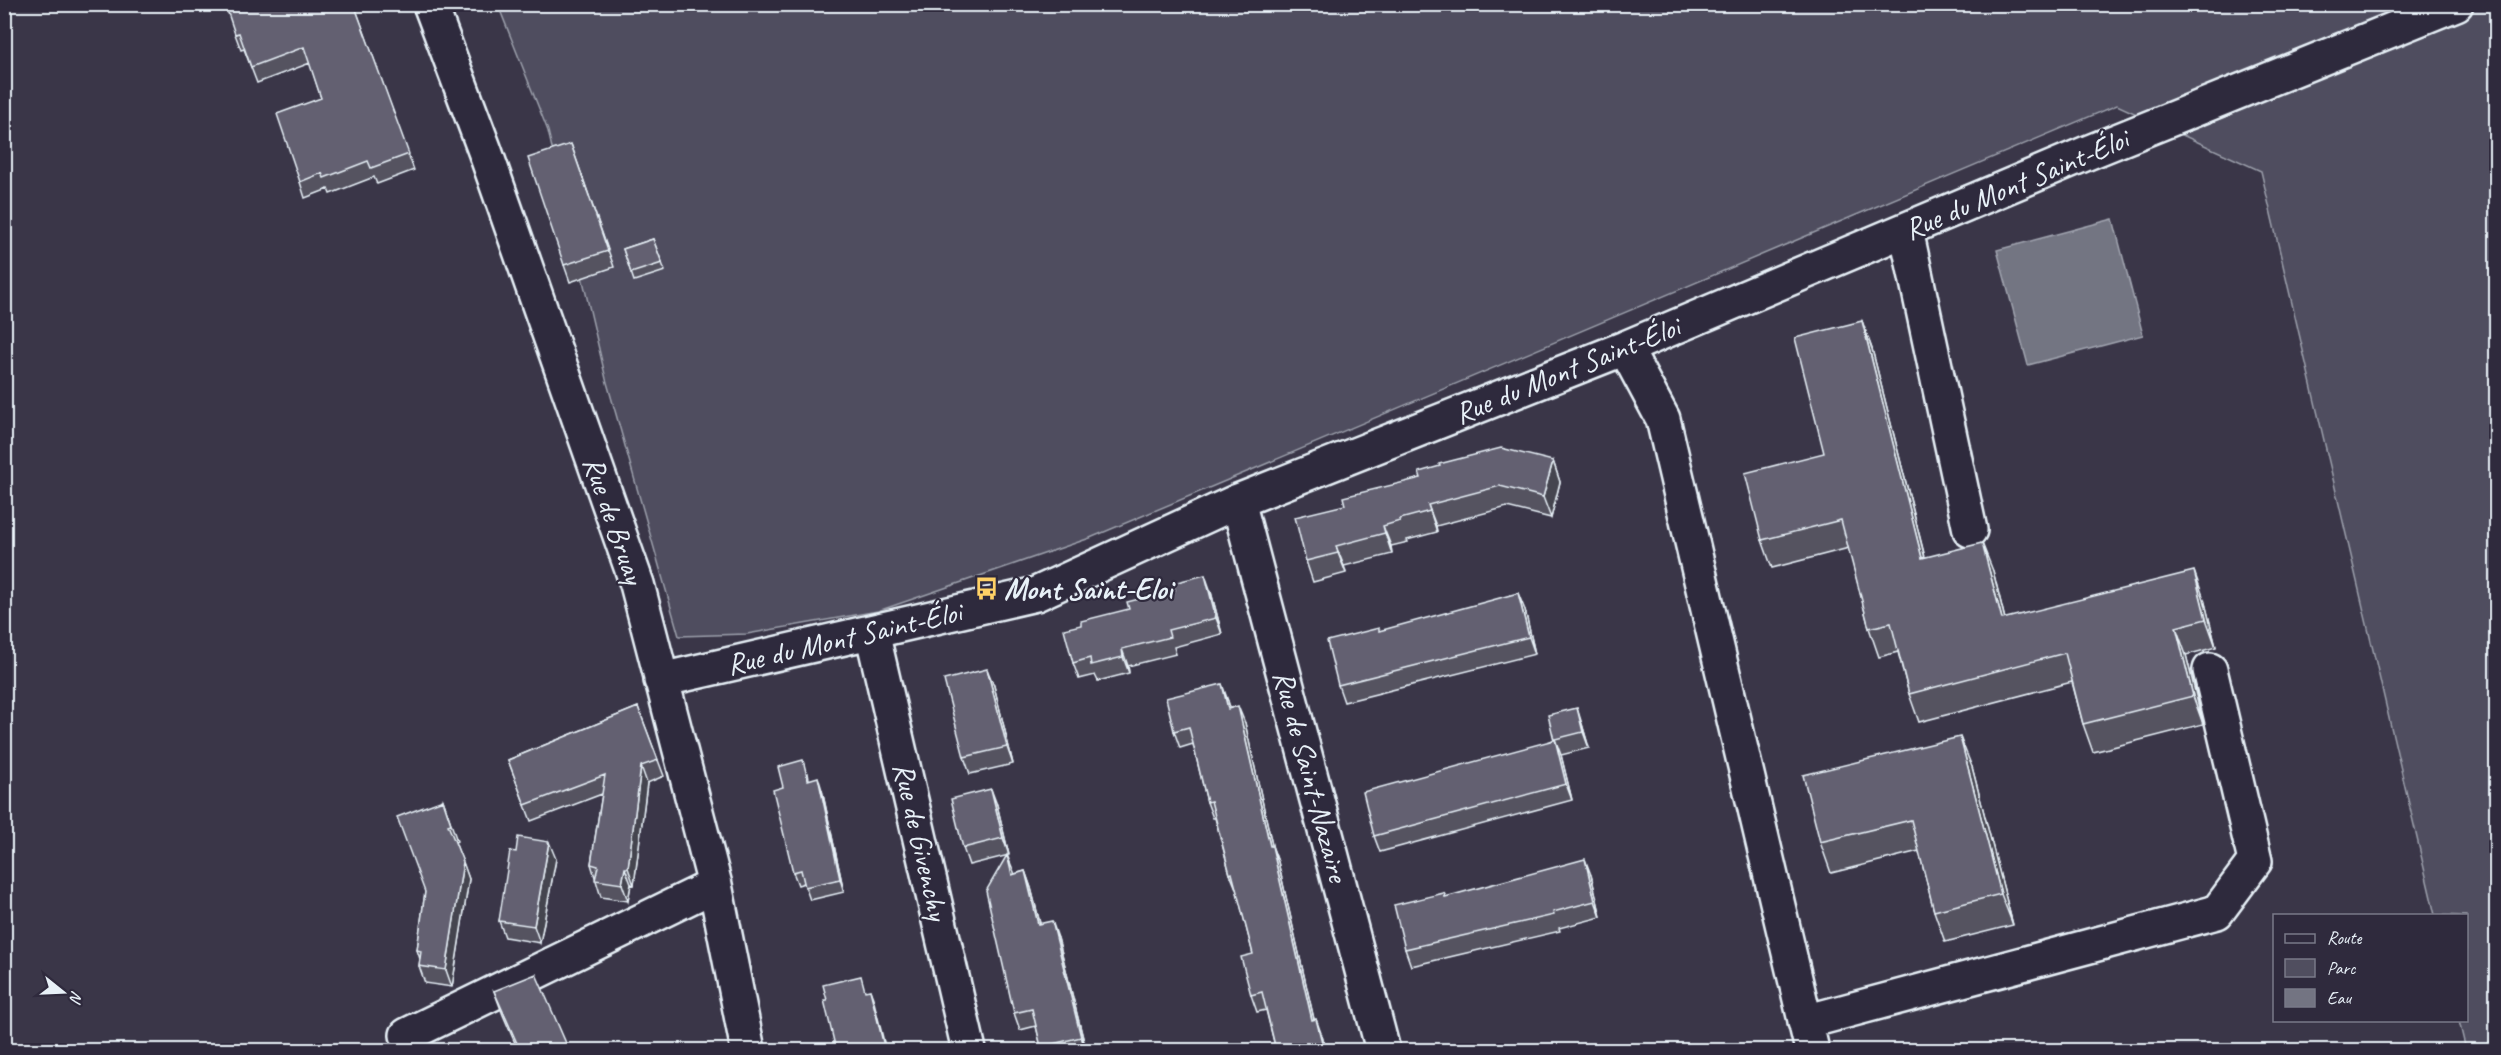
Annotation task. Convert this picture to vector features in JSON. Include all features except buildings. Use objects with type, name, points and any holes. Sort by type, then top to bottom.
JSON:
[{"type":"street","name":"Rue de Bruay","points":[[430,4],[485,151],[637,584],[715,885],[748,1050]]},
{"type":"street","name":"Rue du Mont Saint-Éloi","points":[[661,680],[1036,594],[1239,501],[1625,348],[2087,153],[2456,4]]},
{"type":"street","points":[[1906,230],[1970,530]]},
{"type":"street","points":[[1625,348],[1664,419],[1809,1036],[2217,912],[2255,861],[2210,670]]},
{"type":"street","name":"Rue de Saint-Nazaire","points":[[1239,501],[1383,1050]]},
{"type":"street","name":"Rue de Givenchy","points":[[872,632],[969,1050]]},
{"type":"street","points":[[407,1035],[715,885]]},
{"type":"green space","points":[[498,5],[2496,5],[2496,1037],[2479,1050],[2466,1050],[2459,1022],[2468,1022],[2468,914],[2435,914],[2261,171],[2117,105],[1090,538],[878,611],[747,634],[679,636],[606,379],[548,131]]},
{"type":"water","points":[[2113,219],[2143,335],[2028,365],[1997,250]]},
{"type":"place","name":"Mont Saint-Eloi","points":[[986,589]]}]
